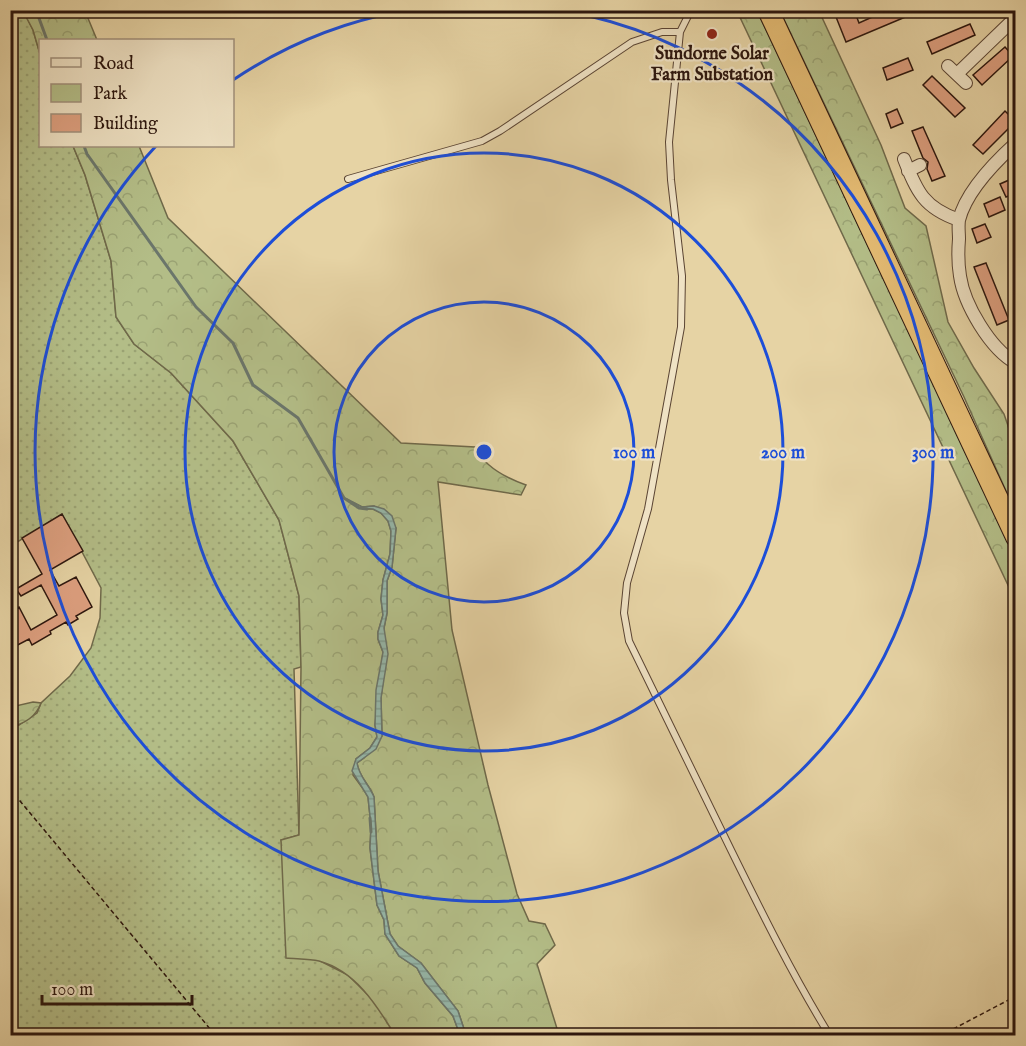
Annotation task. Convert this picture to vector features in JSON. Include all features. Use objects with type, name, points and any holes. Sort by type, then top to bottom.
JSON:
[{"type":"highway","points":[[768,10],[1016,537]]},
{"type":"street","points":[[966,83],[952,70],[1016,17]]},
{"type":"street","points":[[1016,143],[985,174],[959,220],[960,278],[969,302],[976,319],[990,339],[1009,359],[1016,363]]},
{"type":"street","points":[[911,165],[917,190],[927,202],[942,214],[959,220]]},
{"type":"lane","points":[[691,10],[680,32],[669,142],[670,180],[682,276],[681,327],[650,498],[627,583],[624,613],[629,641],[670,725],[777,942],[803,992],[830,1035]]},
{"type":"lane","points":[[348,179],[482,141],[632,42],[662,32],[680,32]]},
{"type":"path","points":[[10,789],[216,1035]]},
{"type":"path","points":[[940,1035],[1016,996]]},
{"type":"green space","points":[[23,10],[33,30],[39,51],[39,147],[73,147],[85,175],[111,261],[116,317],[134,344],[171,373],[233,441],[279,520],[299,596],[301,667],[294,669],[299,835],[281,840],[320,961],[348,975],[374,1001],[395,1035],[11,1035],[11,727],[19,725],[37,713],[41,703],[70,676],[91,648],[100,618],[101,588],[62,514],[11,546],[10,11]]},
{"type":"green space","points":[[23,11],[85,11],[97,39],[39,39],[39,51],[33,30]]},
{"type":"green space","points":[[737,11],[757,11],[1015,556],[1015,600]]},
{"type":"green space","points":[[780,11],[819,11],[881,145],[905,208],[926,226],[948,322],[1004,414],[1015,446],[1015,511],[964,397]]},
{"type":"green space","points":[[73,147],[139,147],[168,218],[401,443],[475,447],[484,460],[496,470],[526,485],[521,495],[438,482],[452,630],[488,785],[517,894],[529,921],[545,924],[555,945],[537,964],[559,1035],[466,1035],[458,1011],[421,963],[398,946],[390,934],[378,871],[374,797],[357,763],[382,736],[381,698],[387,648],[384,643],[384,628],[387,613],[387,581],[392,567],[396,528],[381,513],[388,521],[391,531],[390,554],[381,599],[383,615],[378,632],[383,652],[375,725],[377,737],[370,748],[356,759],[353,775],[368,797],[371,826],[370,848],[377,905],[384,920],[385,934],[399,956],[417,968],[425,983],[453,1016],[460,1035],[395,1035],[373,1001],[355,981],[344,973],[319,961],[286,958],[281,840],[299,835],[301,667],[299,596],[279,520],[233,441],[171,373],[134,344],[116,317],[111,261],[85,175]],"holes":[[[352,502],[362,507],[374,506],[381,513],[373,509],[363,509]]]},
{"type":"green space","points":[[33,702],[41,703],[33,716],[11,727],[11,707]]},
{"type":"shaded area","points":[[347,499],[362,507],[374,506],[384,509],[392,516],[396,528],[392,567],[387,581],[387,613],[384,628],[388,654],[381,698],[382,736],[376,749],[357,763],[374,797],[378,871],[390,934],[398,946],[421,963],[458,1011],[466,1035],[460,1035],[453,1016],[425,983],[417,968],[399,956],[385,934],[384,920],[377,905],[370,848],[371,826],[368,797],[352,771],[356,759],[370,748],[377,737],[376,690],[383,652],[378,632],[383,615],[381,599],[390,554],[391,531],[388,521],[381,513],[373,509],[359,508]]},
{"type":"building","points":[[854,10],[859,23],[888,10],[922,10],[846,42],[836,17]]},
{"type":"building","points":[[970,24],[975,35],[932,54],[927,42]]},
{"type":"building","points":[[1005,47],[1013,56],[982,85],[973,75]]},
{"type":"building","points":[[908,58],[913,70],[887,80],[883,68]]},
{"type":"building","points":[[932,76],[965,108],[955,117],[923,85]]},
{"type":"building","points":[[1016,105],[1016,121],[983,154],[973,145],[1005,111],[1008,114]]},
{"type":"building","points":[[897,109],[903,123],[891,128],[886,114]]},
{"type":"building","points":[[923,127],[945,176],[932,181],[927,169],[928,162],[923,158],[912,131]]},
{"type":"building","points":[[1016,177],[1016,193],[1006,197],[1000,184]]},
{"type":"building","points":[[1000,197],[1005,210],[989,217],[984,204]]},
{"type":"building","points":[[985,224],[991,237],[977,243],[972,229]]},
{"type":"building","points":[[986,263],[1009,320],[997,325],[974,267]]},
{"type":"building","points":[[62,514],[83,551],[50,570],[59,586],[76,577],[92,607],[76,616],[78,619],[68,625],[66,622],[50,631],[51,634],[32,645],[29,639],[10,649],[10,612],[19,607],[31,630],[57,615],[41,585],[21,596],[16,589],[42,574],[22,538]]},
{"type":"waterway","points":[[36,10],[47,39]]},
{"type":"waterway","points":[[84,147],[87,154],[196,307],[233,343],[253,385],[298,418],[344,498],[359,508],[367,509]]},
{"type":"waterway","points":[[370,818],[371,832]]},
{"type":"place","name":"Sundorne Solar Farm Substation","points":[[712,34]]}]
